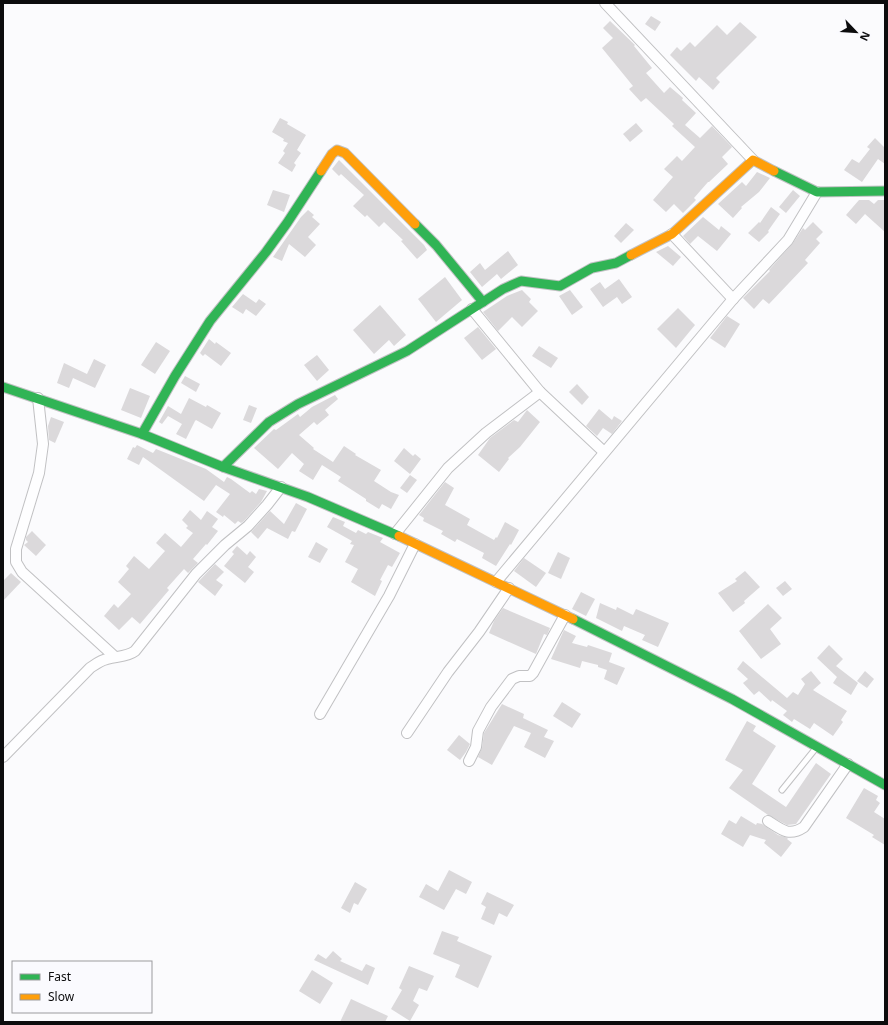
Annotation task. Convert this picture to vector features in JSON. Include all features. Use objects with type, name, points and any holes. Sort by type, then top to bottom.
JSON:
[{"type":"street","points":[[605,3],[753,160],[818,192],[885,191]]},
{"type":"street","points":[[142,434],[175,376],[210,321],[266,252],[287,223],[332,154],[337,150],[345,153],[436,245],[483,302]]},
{"type":"street","points":[[223,466],[269,422],[298,404],[407,351],[503,289],[521,281],[560,286],[592,268],[616,263],[672,234],[753,160]]},
{"type":"street","points":[[496,582],[733,299],[788,240],[818,192]]},
{"type":"street","points":[[672,234],[733,299]]},
{"type":"street","points":[[472,309],[540,392],[604,452]]},
{"type":"street","points":[[3,387],[142,434],[281,487],[395,534],[509,588],[732,699],[885,785]]},
{"type":"street","points":[[395,534],[448,468],[486,433],[540,392]]},
{"type":"street","points":[[38,398],[43,444],[39,472],[16,549],[16,562],[22,572],[115,657]]},
{"type":"street","points":[[3,757],[90,668],[97,663],[115,657],[127,656],[135,650],[196,574],[268,505],[281,487]]},
{"type":"street","points":[[320,714],[389,596],[415,544]]},
{"type":"street","points":[[407,733],[448,672],[479,632],[509,588]]},
{"type":"street","points":[[469,761],[476,746],[478,731],[491,707],[512,679],[520,676],[530,676],[533,673],[564,615]]},
{"type":"street","points":[[768,822],[788,832],[793,832],[804,827],[848,764]]},
{"type":"lane","points":[[782,790],[817,747]]},
{"type":"building","points":[[651,16],[661,22],[655,31],[645,24]]},
{"type":"building","points":[[610,21],[635,45],[634,46],[652,68],[646,73],[664,93],[670,87],[683,98],[682,100],[696,113],[685,125],[700,138],[712,126],[732,147],[722,157],[728,164],[708,182],[694,198],[696,200],[683,213],[674,204],[666,212],[653,200],[673,177],[664,169],[677,156],[682,161],[695,147],[672,126],[674,124],[646,98],[641,102],[629,89],[633,86],[602,48],[613,38],[603,28]]},
{"type":"building","points":[[740,22],[757,37],[716,78],[720,82],[713,90],[699,77],[696,81],[670,55],[677,47],[681,51],[690,42],[695,47],[717,25],[727,35]]},
{"type":"building","points":[[280,118],[306,135],[297,150],[301,153],[294,163],[296,165],[292,172],[278,163],[285,153],[283,151],[288,143],[272,132]]},
{"type":"building","points":[[636,123],[643,131],[630,142],[623,134]]},
{"type":"building","points":[[875,138],[885,148],[885,164],[878,159],[862,182],[844,170],[852,159],[859,163],[870,149],[867,147]]},
{"type":"building","points":[[339,160],[424,245],[427,250],[417,259],[401,241],[403,240],[384,222],[379,227],[367,215],[365,217],[353,206],[364,195],[341,174],[339,176],[332,169]]},
{"type":"building","points":[[757,172],[770,178],[759,192],[741,207],[742,208],[733,218],[718,204],[742,182],[746,186]]},
{"type":"building","points":[[273,190],[290,195],[284,212],[267,205]]},
{"type":"building","points":[[793,190],[800,196],[786,213],[779,207]]},
{"type":"building","points":[[859,200],[869,200],[874,204],[878,200],[885,200],[885,232],[865,214],[856,224],[846,215]]},
{"type":"building","points":[[771,207],[780,214],[768,231],[769,232],[759,242],[748,233],[759,222],[760,223]]},
{"type":"building","points":[[308,210],[314,215],[312,217],[320,224],[308,237],[316,245],[305,257],[289,244],[282,261],[273,257],[301,217]]},
{"type":"building","points":[[703,217],[719,230],[721,226],[731,234],[717,251],[698,236],[690,244],[683,236]]},
{"type":"building","points":[[813,222],[823,232],[816,239],[820,243],[805,260],[808,263],[769,304],[763,299],[754,309],[743,298],[770,271],[769,270],[793,243],[803,228],[805,230]]},
{"type":"building","points":[[626,223],[634,230],[621,243],[614,236]]},
{"type":"building","points":[[668,246],[681,257],[673,266],[656,252]]},
{"type":"building","points":[[508,251],[518,265],[501,279],[497,274],[482,287],[470,272],[480,263],[485,270]]},
{"type":"building","points":[[445,277],[462,300],[436,322],[418,299]]},
{"type":"building","points":[[619,279],[632,297],[622,304],[617,297],[603,307],[590,289],[600,282],[605,289]]},
{"type":"building","points":[[522,290],[531,299],[529,302],[538,311],[522,327],[512,317],[498,331],[483,312],[507,296]]},
{"type":"building","points":[[570,290],[583,307],[572,315],[559,296]]},
{"type":"building","points":[[243,294],[256,303],[259,299],[266,304],[256,316],[246,309],[243,314],[232,307]]},
{"type":"building","points":[[380,305],[406,335],[394,346],[389,340],[374,354],[353,330]]},
{"type":"building","points":[[678,308],[695,325],[676,348],[657,329]]},
{"type":"building","points":[[727,316],[740,324],[725,348],[710,338]]},
{"type":"building","points":[[478,327],[496,349],[482,360],[464,338]]},
{"type":"building","points":[[209,339],[215,344],[216,342],[231,353],[221,366],[205,354],[203,356],[200,353]]},
{"type":"building","points":[[156,342],[170,351],[155,374],[141,365]]},
{"type":"building","points":[[539,346],[558,358],[551,368],[532,356]]},
{"type":"building","points":[[317,355],[329,370],[317,381],[304,365]]},
{"type":"building","points":[[94,359],[106,365],[95,388],[73,378],[69,388],[57,383],[64,363],[87,374]]},
{"type":"building","points":[[185,376],[200,384],[196,392],[181,383]]},
{"type":"building","points":[[577,384],[589,397],[582,405],[569,392]]},
{"type":"building","points":[[130,388],[150,396],[141,418],[121,410]]},
{"type":"building","points":[[335,395],[338,399],[325,410],[329,415],[317,425],[314,422],[299,435],[314,448],[313,449],[333,462],[344,446],[356,454],[355,455],[381,470],[374,481],[391,492],[399,495],[391,509],[382,504],[379,509],[366,501],[366,499],[338,481],[341,477],[322,465],[313,480],[299,471],[304,464],[292,453],[278,469],[254,448],[274,429],[276,430],[298,414],[300,417],[312,407]]},
{"type":"building","points":[[189,398],[206,407],[207,405],[221,413],[212,429],[196,420],[186,439],[176,434],[182,424],[168,416],[162,424],[159,422],[168,406],[181,414]]},
{"type":"building","points":[[249,405],[257,408],[251,423],[243,420]]},
{"type":"building","points":[[599,409],[612,420],[614,416],[622,421],[612,434],[603,428],[597,436],[586,426]]},
{"type":"building","points":[[527,410],[540,422],[520,447],[508,458],[509,459],[499,472],[478,455],[490,438],[514,420],[518,422]]},
{"type":"building","points":[[51,417],[64,422],[55,443],[49,440],[48,426]]},
{"type":"building","points":[[137,445],[153,453],[156,449],[206,469],[224,482],[227,477],[250,493],[252,491],[256,494],[259,489],[267,491],[261,502],[244,521],[241,523],[238,521],[235,524],[224,515],[223,517],[216,512],[230,494],[216,485],[204,501],[143,457],[139,465],[127,459],[133,447],[135,448]]},
{"type":"building","points":[[404,448],[413,456],[415,454],[421,459],[410,474],[394,461]]},
{"type":"building","points":[[410,475],[417,480],[407,493],[400,488]]},
{"type":"building","points":[[445,482],[454,488],[445,505],[470,519],[467,525],[494,540],[496,537],[497,538],[505,522],[519,530],[511,545],[510,544],[496,566],[482,558],[484,553],[457,539],[455,542],[441,534],[443,531],[423,521],[424,518],[419,515]]},
{"type":"building","points":[[296,503],[307,509],[295,532],[292,531],[288,539],[267,528],[258,539],[251,532],[270,511],[284,524]]},
{"type":"building","points":[[190,510],[201,520],[207,511],[218,519],[212,527],[218,531],[193,559],[198,563],[188,573],[184,569],[167,588],[169,590],[140,624],[132,617],[119,630],[104,616],[114,604],[118,608],[131,594],[118,582],[129,569],[126,566],[134,556],[149,569],[165,551],[156,543],[165,533],[181,547],[193,533],[186,528],[188,526],[182,520]]},
{"type":"building","points":[[333,517],[345,522],[343,526],[356,533],[358,530],[366,534],[368,532],[383,538],[380,542],[400,553],[392,567],[388,565],[380,580],[382,581],[375,596],[351,582],[358,569],[345,562],[354,545],[350,544],[352,541],[327,527]]},
{"type":"building","points":[[32,531],[46,545],[36,556],[24,545],[28,542],[26,537]]},
{"type":"building","points":[[316,542],[328,549],[320,563],[308,557]]},
{"type":"building","points":[[237,546],[247,555],[250,551],[256,557],[248,567],[254,572],[245,583],[224,566],[234,554],[232,552]]},
{"type":"building","points":[[558,552],[570,558],[561,579],[548,573]]},
{"type":"building","points":[[524,558],[546,573],[536,587],[514,571]]},
{"type":"building","points":[[215,564],[224,572],[216,580],[223,585],[215,596],[198,582]]},
{"type":"building","points":[[745,571],[760,587],[744,601],[745,603],[733,612],[718,593],[737,581],[735,579]]},
{"type":"building","points":[[11,573],[21,582],[3,601],[3,581]]},
{"type":"building","points":[[785,581],[792,589],[783,596],[776,588]]},
{"type":"building","points":[[581,592],[595,599],[586,616],[572,609]]},
{"type":"building","points":[[600,603],[616,610],[617,607],[633,615],[636,609],[669,623],[658,647],[642,640],[645,635],[624,626],[622,631],[596,618]]},
{"type":"building","points":[[768,604],[782,618],[770,629],[781,644],[761,659],[739,631]]},
{"type":"building","points":[[503,608],[550,628],[547,635],[544,634],[536,654],[489,633],[494,621]]},
{"type":"building","points":[[564,630],[576,636],[572,643],[587,647],[588,645],[612,653],[609,662],[625,668],[617,685],[604,679],[607,670],[598,667],[598,665],[582,661],[580,668],[551,659]]},
{"type":"building","points":[[829,645],[843,659],[836,666],[858,683],[851,695],[833,683],[837,677],[817,658]]},
{"type":"building","points":[[743,661],[787,698],[793,692],[798,695],[805,684],[801,679],[811,671],[821,683],[813,690],[847,711],[841,720],[843,722],[833,736],[814,723],[810,729],[794,719],[792,722],[783,715],[787,711],[772,700],[771,702],[759,691],[754,695],[743,683],[748,679],[737,669]]},
{"type":"building","points":[[865,671],[874,679],[867,688],[857,681]]},
{"type":"building","points":[[562,702],[581,714],[572,728],[553,716]]},
{"type":"building","points":[[502,704],[524,714],[523,718],[548,730],[544,737],[554,741],[545,758],[524,747],[531,733],[514,726],[492,765],[478,757],[482,748],[484,733]]},
{"type":"building","points":[[747,721],[756,726],[753,731],[776,746],[752,784],[786,807],[816,763],[831,774],[796,824],[787,825],[768,815],[729,788],[743,770],[725,760]]},
{"type":"building","points":[[459,735],[470,744],[460,760],[447,750]]},
{"type":"building","points":[[864,788],[878,796],[876,800],[880,803],[874,812],[885,819],[885,845],[872,837],[874,835],[846,818]]},
{"type":"building","points":[[741,816],[756,825],[757,823],[762,824],[778,835],[788,838],[787,839],[792,843],[781,857],[764,843],[766,840],[750,835],[743,847],[721,834],[729,820],[736,824]]},
{"type":"building","points":[[449,870],[472,882],[466,894],[456,889],[444,910],[419,897],[426,884],[438,891]]},
{"type":"building","points":[[355,882],[367,889],[358,905],[354,903],[350,913],[341,908]]},
{"type":"building","points":[[487,892],[514,905],[507,917],[499,913],[494,925],[481,919],[486,907],[481,904]]},
{"type":"building","points":[[442,931],[459,937],[457,941],[492,956],[478,988],[455,977],[460,965],[433,954]]},
{"type":"building","points":[[333,951],[342,959],[340,961],[362,971],[366,964],[375,968],[368,985],[314,960],[318,954],[326,959]]},
{"type":"building","points":[[409,966],[434,976],[427,991],[419,988],[413,1001],[419,1005],[410,1021],[391,1009],[402,990],[399,988]]},
{"type":"building","points":[[312,970],[333,983],[320,1004],[299,991]]},
{"type":"building","points":[[351,999],[388,1016],[385,1022],[340,1022]]},
{"type":"traffic: fast","points":[[142,434],[175,376],[210,321],[266,252],[321,171]]},
{"type":"traffic: fast","points":[[774,171],[817,192],[885,191]]},
{"type":"traffic: fast","points":[[415,224],[436,245],[483,302]]},
{"type":"traffic: fast","points":[[223,467],[269,422],[298,404],[407,351],[503,289],[521,281],[560,286],[592,268],[616,263],[631,255]]},
{"type":"traffic: fast","points":[[3,387],[142,434],[223,467],[308,497],[399,536]]},
{"type":"traffic: fast","points":[[573,619],[732,699],[885,785]]},
{"type":"traffic: slow","points":[[321,171],[332,154],[337,150],[345,153],[415,224]]},
{"type":"traffic: slow","points":[[631,255],[672,234],[753,160],[774,171]]},
{"type":"traffic: slow","points":[[399,536],[573,619]]}]
